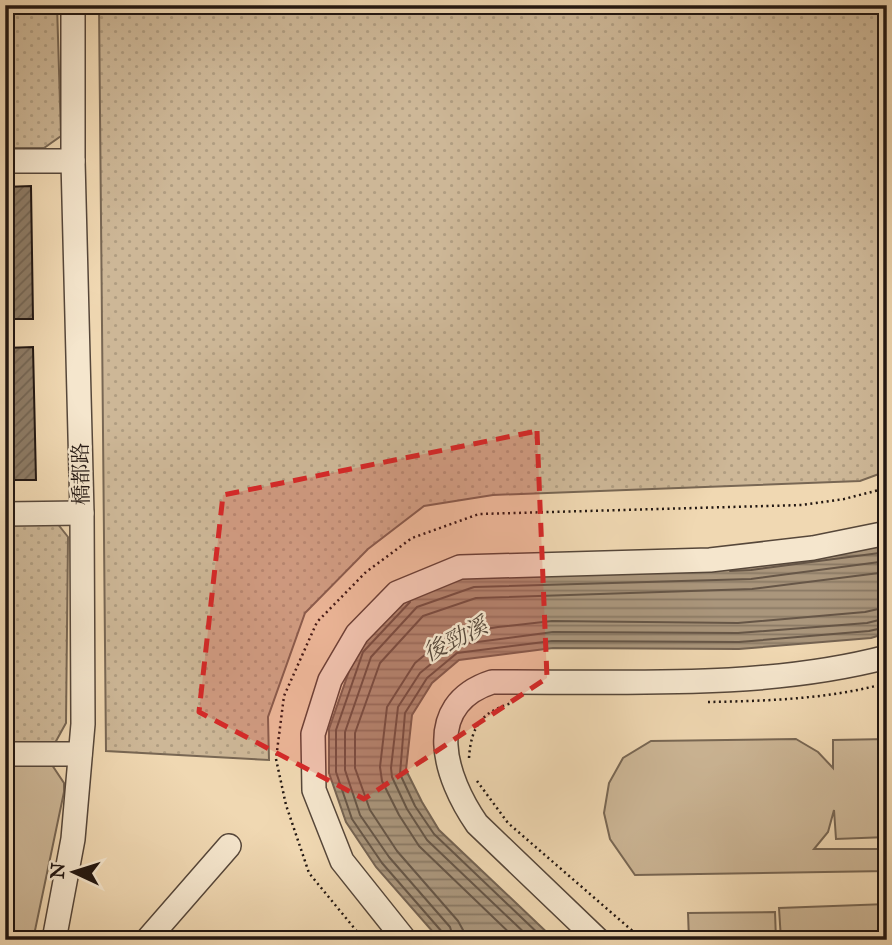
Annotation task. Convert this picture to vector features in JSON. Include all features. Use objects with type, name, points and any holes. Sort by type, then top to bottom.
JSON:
[{"type":"street","name":"橋都路","points":[[54,940],[74,839],[83,724],[82,513],[73,161],[73,5]]},
{"type":"street","points":[[5,161],[73,161]]},
{"type":"street","points":[[5,514],[82,513]]},
{"type":"street","points":[[405,940],[342,861],[314,790],[313,762],[313,734],[330,680],[357,634],[397,593],[460,567],[710,560],[813,548],[887,533]]},
{"type":"street","points":[[598,940],[477,824],[464,806],[451,773],[446,745],[448,723],[458,704],[479,687],[492,682],[693,681],[816,672],[887,657]]},
{"type":"street","points":[[5,754],[80,754]]},
{"type":"street","points":[[147,940],[229,846]]},
{"type":"path","points":[[364,940],[309,873],[286,805],[276,759],[284,696],[317,622],[366,572],[412,538],[479,514],[802,505],[844,499],[887,488]]},
{"type":"path","points":[[697,702],[815,696],[887,683]]},
{"type":"path","points":[[468,760],[472,732],[479,721],[509,703],[523,703]]},
{"type":"path","points":[[476,779],[508,822],[643,940]]},
{"type":"highlighted area","points":[[537,431],[547,678],[364,799],[199,712],[223,495]]},
{"type":"shaded area","points":[[5,5],[57,5],[61,136],[44,148],[5,148]]},
{"type":"shaded area","points":[[99,5],[887,5],[887,471],[860,481],[493,495],[424,506],[368,549],[305,613],[268,717],[269,760],[106,751]]},
{"type":"shaded area","points":[[57,523],[68,537],[66,723],[55,743],[5,743],[5,524]]},
{"type":"shaded area","points":[[796,739],[818,752],[833,768],[833,740],[887,739],[887,837],[836,839],[834,810],[828,832],[814,849],[887,849],[887,871],[635,875],[610,839],[604,813],[609,783],[623,758],[651,741]]},
{"type":"shaded area","points":[[5,762],[50,762],[64,783],[33,940],[5,940]]},
{"type":"shaded area","points":[[887,904],[887,940],[781,940],[779,908]]},
{"type":"shaded area","points":[[775,912],[776,940],[689,940],[688,913]]},
{"type":"water","name":"後勁溪","points":[[887,545],[887,633],[871,638],[739,649],[553,648],[459,660],[432,683],[412,715],[406,770],[439,830],[555,940],[440,940],[376,867],[346,822],[329,773],[329,729],[357,648],[409,593],[471,571],[750,563]]},
{"type":"building","points":[[31,186],[33,319],[5,319],[5,187]]},
{"type":"building","points":[[33,347],[36,480],[5,480],[5,348]]}]
